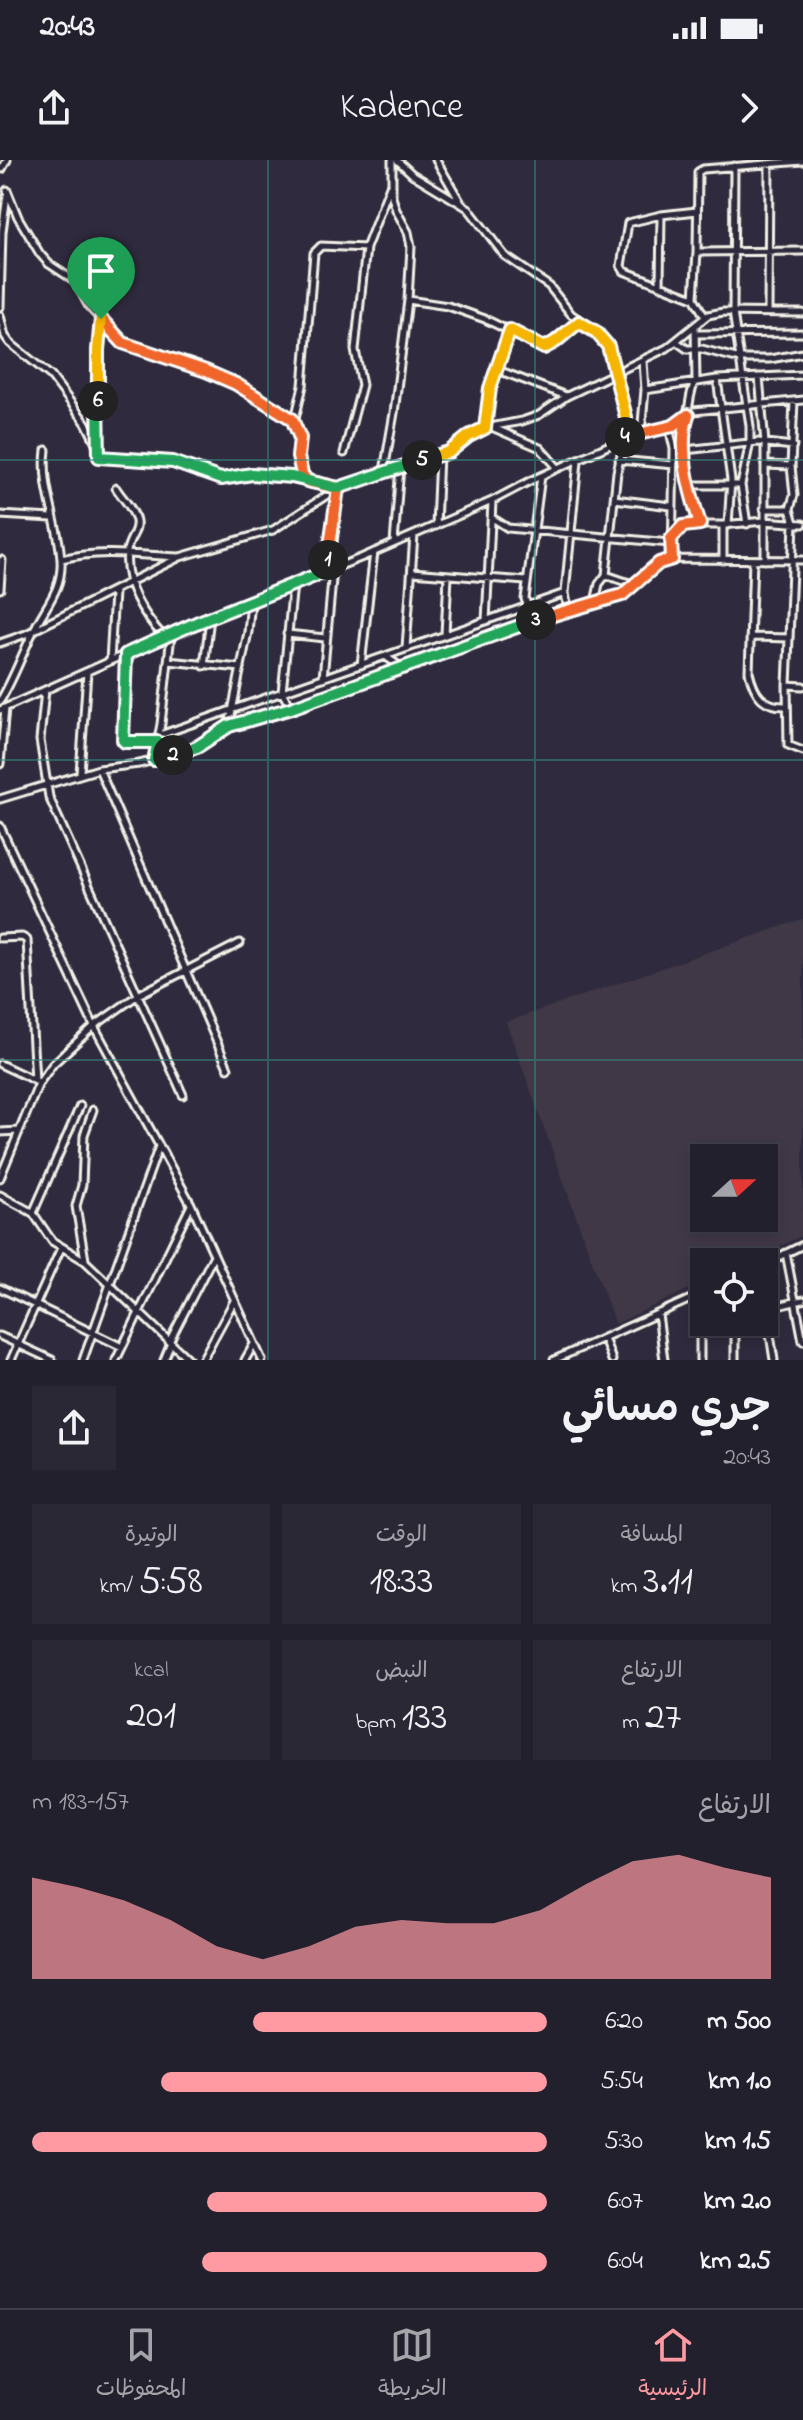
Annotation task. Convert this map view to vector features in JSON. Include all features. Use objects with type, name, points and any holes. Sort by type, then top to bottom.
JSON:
[{"type":"street","points":[[2,169],[7,160]]},
{"type":"street","points":[[344,453],[362,385],[355,350],[366,248],[391,185],[395,160]]},
{"type":"street","points":[[395,160],[475,215],[505,256],[549,286],[579,322],[604,339],[614,362],[614,375],[626,417],[606,575],[599,584],[595,602]]},
{"type":"street","points":[[436,160],[461,204]]},
{"type":"street","points":[[705,317],[694,298],[699,171],[803,161]]},
{"type":"street","points":[[768,313],[769,164]]},
{"type":"street","points":[[734,166],[733,312],[750,442],[741,485],[747,524]]},
{"type":"street","points":[[384,471],[408,300],[411,247],[408,232],[396,210],[391,185]]},
{"type":"street","points":[[0,307],[2,232],[7,190],[18,217],[40,254],[49,264],[70,276],[89,307],[123,343],[236,384],[294,423],[300,438],[299,466],[307,481]]},
{"type":"street","points":[[694,298],[624,271],[621,266],[627,225],[661,215],[698,211]]},
{"type":"street","points":[[660,286],[661,215]]},
{"type":"street","points":[[294,423],[303,386],[314,253],[321,246],[366,248]]},
{"type":"street","points":[[697,252],[803,251]]},
{"type":"street","points":[[408,300],[448,306],[510,330],[544,348],[579,322]]},
{"type":"street","points":[[0,643],[131,584],[180,557],[273,530],[338,488],[457,448],[469,436],[485,428],[531,418],[567,396],[677,342],[705,317],[733,312],[803,313]]},
{"type":"street","points":[[0,315],[10,343],[51,376],[86,423],[98,447]]},
{"type":"street","points":[[101,319],[96,385],[99,457],[173,462],[221,479],[252,474],[292,477],[338,488]]},
{"type":"street","points":[[695,326],[696,381],[692,388],[685,450],[689,485],[700,524]]},
{"type":"street","points":[[485,428],[488,398],[510,330]]},
{"type":"street","points":[[695,334],[803,333]]},
{"type":"street","points":[[677,342],[683,347],[740,359],[770,359],[803,353]]},
{"type":"street","points":[[641,434],[645,390],[643,361]]},
{"type":"street","points":[[498,370],[567,396]]},
{"type":"street","points":[[645,390],[717,379],[803,375]]},
{"type":"street","points":[[759,377],[765,443],[765,560]]},
{"type":"street","points":[[717,379],[731,484],[723,560]]},
{"type":"street","points":[[0,764],[3,709],[171,634],[436,526],[625,438],[680,423],[694,411],[803,400]]},
{"type":"street","points":[[794,401],[788,745],[803,751]]},
{"type":"street","points":[[493,427],[540,448],[558,468]]},
{"type":"street","points":[[669,427],[674,465],[672,559]]},
{"type":"street","points":[[685,450],[750,442],[793,446]]},
{"type":"street","points":[[0,701],[33,630],[56,593],[61,559],[45,470],[46,450]]},
{"type":"street","points":[[436,526],[439,455]]},
{"type":"street","points":[[619,460],[674,465]]},
{"type":"street","points":[[568,610],[565,593],[578,461]]},
{"type":"street","points":[[765,465],[791,466]]},
{"type":"street","points":[[394,543],[400,467]]},
{"type":"street","points":[[533,620],[526,606],[526,581],[541,476]]},
{"type":"street","points":[[689,485],[741,485]]},
{"type":"street","points":[[116,488],[137,524],[126,553],[131,584],[146,616],[164,637]]},
{"type":"street","points":[[323,678],[338,488]]},
{"type":"street","points":[[614,499],[671,506]]},
{"type":"street","points":[[486,621],[492,501]]},
{"type":"street","points":[[764,509],[790,509]]},
{"type":"street","points":[[0,517],[52,518]]},
{"type":"street","points":[[492,518],[508,528],[671,541]]},
{"type":"street","points":[[671,541],[684,525],[764,521],[803,524]]},
{"type":"street","points":[[406,648],[414,535]]},
{"type":"street","points":[[361,665],[374,552]]},
{"type":"street","points":[[61,559],[91,553],[180,557]]},
{"type":"street","points":[[0,799],[80,773],[154,760],[197,747],[229,726],[291,708],[533,620],[622,595],[659,563],[672,559],[803,560]]},
{"type":"street","points":[[0,589],[2,560]]},
{"type":"street","points":[[753,560],[749,672],[757,694],[772,706],[787,706]]},
{"type":"street","points":[[412,572],[526,581]]},
{"type":"street","points":[[606,575],[636,585]]},
{"type":"street","points":[[445,635],[448,576]]},
{"type":"street","points":[[291,708],[282,692],[293,584]]},
{"type":"street","points":[[110,661],[114,592]]},
{"type":"street","points":[[160,735],[565,593]]},
{"type":"street","points":[[229,726],[251,602]]},
{"type":"street","points":[[204,666],[210,618]]},
{"type":"street","points":[[154,760],[160,735],[171,634]]},
{"type":"street","points":[[287,634],[325,638]]},
{"type":"street","points":[[750,637],[789,638]]},
{"type":"street","points":[[126,654],[123,740],[158,742]]},
{"type":"street","points":[[384,656],[402,668]]},
{"type":"street","points":[[168,661],[241,668]]},
{"type":"street","points":[[80,773],[87,672]]},
{"type":"street","points":[[787,685],[803,686]]},
{"type":"street","points":[[45,690],[40,740],[49,797],[183,1095]]},
{"type":"street","points":[[99,769],[228,1068]]},
{"type":"street","points":[[0,826],[94,1026],[191,1204],[262,1360]]},
{"type":"street","points":[[0,938],[22,937],[27,940],[37,1082]]},
{"type":"street","points":[[0,1178],[37,1082],[53,1064],[94,1026],[138,995],[240,943]]},
{"type":"street","points":[[0,1064],[37,1082]]},
{"type":"street","points":[[33,1213],[80,1106]]},
{"type":"street","points":[[85,1261],[76,1206],[82,1185],[84,1135],[93,1110]]},
{"type":"street","points":[[0,1132],[19,1131]]},
{"type":"street","points":[[83,1360],[159,1145]]},
{"type":"street","points":[[0,1195],[33,1213],[45,1233],[61,1248],[85,1261],[189,1360]]},
{"type":"street","points":[[116,1360],[191,1204]]},
{"type":"street","points":[[778,1257],[803,1245]]},
{"type":"street","points":[[11,1360],[61,1248]]},
{"type":"street","points":[[786,1253],[799,1301],[803,1341]]},
{"type":"street","points":[[164,1360],[214,1256]]},
{"type":"street","points":[[0,1288],[122,1347]]},
{"type":"street","points":[[559,1359],[690,1299]]},
{"type":"street","points":[[202,1360],[234,1300]]},
{"type":"street","points":[[778,1306],[799,1301]]},
{"type":"street","points":[[658,1314],[664,1360]]},
{"type":"street","points":[[0,1336],[52,1360]]},
{"type":"street","points":[[700,1360],[701,1336]]},
{"type":"street","points":[[735,1336],[735,1360]]},
{"type":"street","points":[[770,1336],[774,1360]]},
{"type":"street","points":[[604,1338],[612,1360]]},
{"type":"street","points":[[245,1360],[254,1343]]},
{"type":"shaded area","points":[[803,919],[803,1235],[776,1248],[690,1248],[690,1289],[615,1324],[506,1022]]},
{"type":"route","points":[[101,319],[96,385],[99,457],[173,462],[221,479],[252,474],[292,477],[307,481],[338,488],[457,448],[469,436],[485,428],[490,388],[501,364],[510,330],[544,348],[579,322],[596,332],[608,346],[626,417],[625,438],[673,426],[688,415],[685,425],[686,466],[700,524],[684,525],[671,539],[672,559],[659,563],[622,595],[533,620],[291,708],[229,726],[197,747],[154,760],[158,742],[123,740],[126,654],[327,571],[338,488],[307,481],[302,474],[298,457],[300,438],[292,419],[236,384],[123,343],[101,319]]}]
